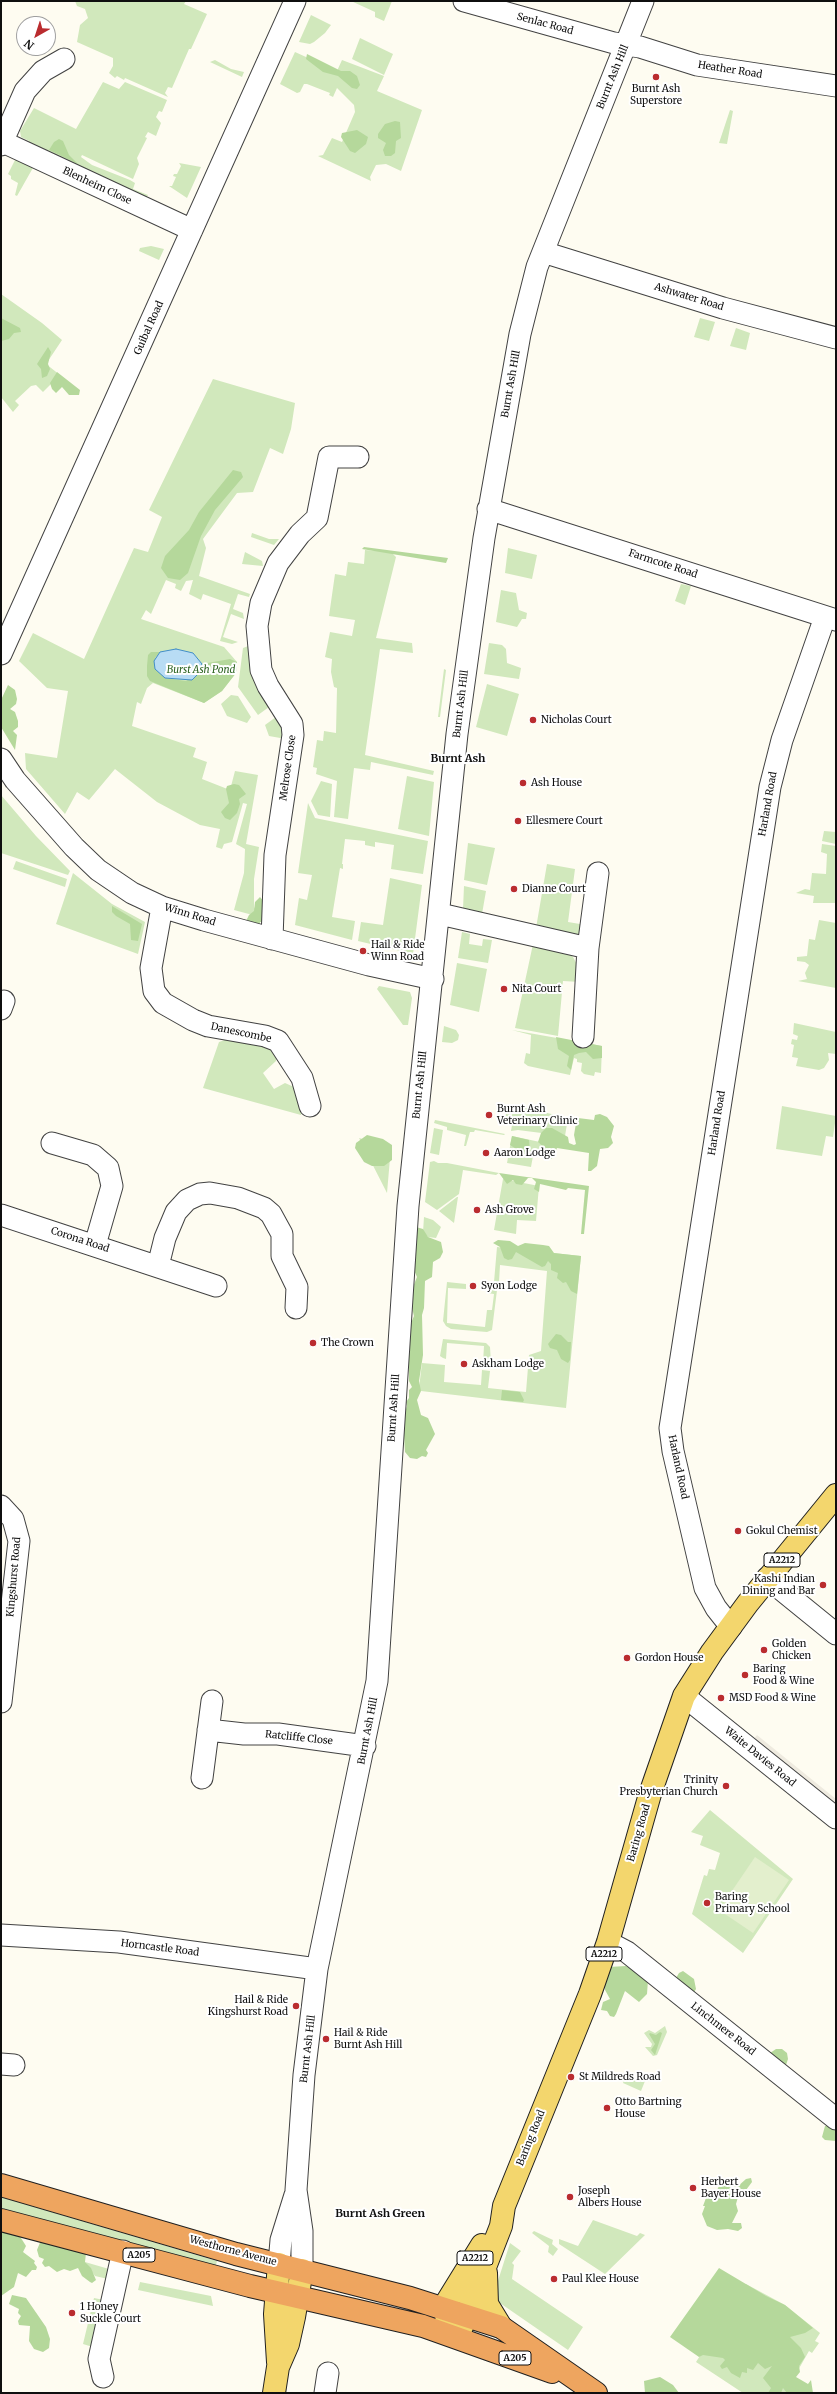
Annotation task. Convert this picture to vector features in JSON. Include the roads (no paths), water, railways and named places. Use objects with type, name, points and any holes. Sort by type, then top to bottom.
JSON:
[{"type":"highway","name":"Westhorne Avenue","points":[[1,2185],[455,2312]]},
{"type":"highway","name":"A205","points":[[1,2220],[277,2292],[452,2335],[577,2381]]},
{"type":"highway","name":"A205","points":[[455,2312],[500,2327],[596,2393]]},
{"type":"main road","name":"Baring Road","points":[[452,2335],[447,2330],[455,2312],[487,2262],[503,2216],[590,1994],[608,1942],[650,1794],[684,1696],[712,1652],[767,1578],[836,1495]]},
{"type":"main road","name":"Baring Road","points":[[455,2312],[452,2293],[474,2259],[490,2226],[503,2216]]},
{"type":"main road","name":"Baring Road","points":[[487,2262],[487,2304],[500,2327]]},
{"type":"main road","name":"Burnt Ash Hill","points":[[274,2393],[278,2367],[275,2336],[279,2264]]},
{"type":"main road","name":"Burnt Ash Hill","points":[[278,2367],[288,2344],[302,2270]]},
{"type":"street","name":"Guibal Road","points":[[1,654],[295,1]]},
{"type":"street","name":"Senlac Road","points":[[464,1],[627,45]]},
{"type":"street","name":"Burnt Ash Hill","points":[[302,2270],[302,2231],[296,2190],[304,2075],[317,1969],[378,1681],[408,1206],[440,914],[457,734],[488,509],[520,334],[535,276],[543,252],[627,45],[643,1]]},
{"type":"street","name":"Heather Road","points":[[627,45],[640,47],[697,65],[836,86]]},
{"type":"street","name":"Blenheim Close","points":[[64,59],[48,67],[32,82],[20,98],[2,143],[192,230]]},
{"type":"street","name":"Ashwater Road","points":[[543,252],[723,308],[836,338]]},
{"type":"street","name":"Melrose Close","points":[[272,939],[275,855],[294,735],[292,724],[268,686],[262,670],[258,626],[261,603],[278,564],[300,534],[317,518],[322,456],[358,457]]},
{"type":"street","name":"Farmcote Road","points":[[488,509],[830,618]]},
{"type":"street","name":"Harland Road","points":[[731,1627],[716,1608],[705,1588],[673,1451],[670,1428],[770,787],[782,740],[830,618]]},
{"type":"street","name":"Winn Road","points":[[1,759],[15,780],[79,852],[127,890],[162,907],[272,939],[369,965],[433,979]]},
{"type":"street","points":[[583,1037],[588,948],[598,873]]},
{"type":"street","name":"Danescombe","points":[[162,907],[151,968],[154,991],[164,1003],[193,1020],[208,1026],[265,1036],[278,1041],[302,1078],[310,1106]]},
{"type":"street","points":[[440,914],[588,948]]},
{"type":"street","points":[[52,1142],[93,1155],[108,1168],[112,1186],[95,1245]]},
{"type":"street","points":[[158,1266],[165,1238],[176,1212],[187,1200],[200,1194],[210,1193],[238,1198],[264,1208],[271,1214],[282,1234],[282,1256],[297,1287],[296,1308]]},
{"type":"street","name":"Corona Road","points":[[1,1215],[216,1286]]},
{"type":"street","name":"Kingshurst Road","points":[[1,1506],[13,1519],[19,1541],[1,1702]]},
{"type":"street","points":[[767,1578],[836,1634]]},
{"type":"street","name":"Waite Davies Road","points":[[684,1696],[836,1818]]},
{"type":"street","points":[[202,1778],[212,1701]]},
{"type":"street","name":"Ratcliffe Close","points":[[208,1730],[244,1734],[278,1734],[365,1746]]},
{"type":"street","name":"Horncastle Road","points":[[1,1935],[119,1942],[317,1969]]},
{"type":"street","name":"Linchmere Road","points":[[608,1942],[627,1952],[836,2119]]},
{"type":"street","name":"Burnt Ash Hill","points":[[279,2264],[281,2240],[296,2190]]},
{"type":"street","points":[[103,2377],[99,2359],[123,2251]]},
{"type":"water","points":[[176,649],[193,653],[202,664],[197,675],[192,680],[165,678],[155,669],[154,661],[160,652]]},
{"type":"place","name":"Burnt Ash Superstore","points":[[656,77]]},
{"type":"place","name":"Nicholas Court","points":[[533,720]]},
{"type":"place","name":"Ash House","points":[[523,783]]},
{"type":"place","name":"Ellesmere Court","points":[[518,821]]},
{"type":"place","name":"Dianne Court","points":[[514,889]]},
{"type":"place","name":"Hail & Ride Winn Road","points":[[363,951]]},
{"type":"place","name":"Nita Court","points":[[504,989]]},
{"type":"place","name":"Burnt Ash Veterinary Clinic","points":[[489,1115]]},
{"type":"place","name":"Aaron Lodge","points":[[486,1153]]},
{"type":"place","name":"Ash Grove","points":[[477,1210]]},
{"type":"place","name":"Syon Lodge","points":[[473,1286]]},
{"type":"place","name":"The Crown","points":[[313,1343]]},
{"type":"place","name":"Askham Lodge","points":[[464,1364]]},
{"type":"place","name":"Gokul Chemist","points":[[738,1531]]},
{"type":"place","name":"Kashi Indian Dining and Bar","points":[[823,1585]]},
{"type":"place","name":"Golden Chicken","points":[[764,1650]]},
{"type":"place","name":"Gordon House","points":[[627,1658]]},
{"type":"place","name":"Baring Food & Wine","points":[[745,1675]]},
{"type":"place","name":"MSD Food & Wine","points":[[721,1698]]},
{"type":"place","name":"Trinity Presbyterian Church","points":[[726,1786]]},
{"type":"place","name":"Baring Primary School","points":[[707,1903]]},
{"type":"place","name":"Hail & Ride Kingshurst Road","points":[[296,2006]]},
{"type":"place","name":"Hail & Ride Burnt Ash Hill","points":[[326,2039]]},
{"type":"place","name":"St Mildreds Road","points":[[571,2077]]},
{"type":"place","name":"Otto Bartning House","points":[[607,2108]]},
{"type":"place","name":"Herbert Bayer House","points":[[693,2188]]},
{"type":"place","name":"Joseph Albers House","points":[[570,2197]]},
{"type":"place","name":"Paul Klee House","points":[[554,2279]]},
{"type":"place","name":"1 Honey Suckle Court","points":[[72,2313]]},
{"type":"district","name":"Burnt Ash","points":[[458,759]]},
{"type":"district","name":"Burnt Ash Green","points":[[380,2214]]},
{"type":"park label","name":"Burst Ash Pond","points":[[201,670]]}]
